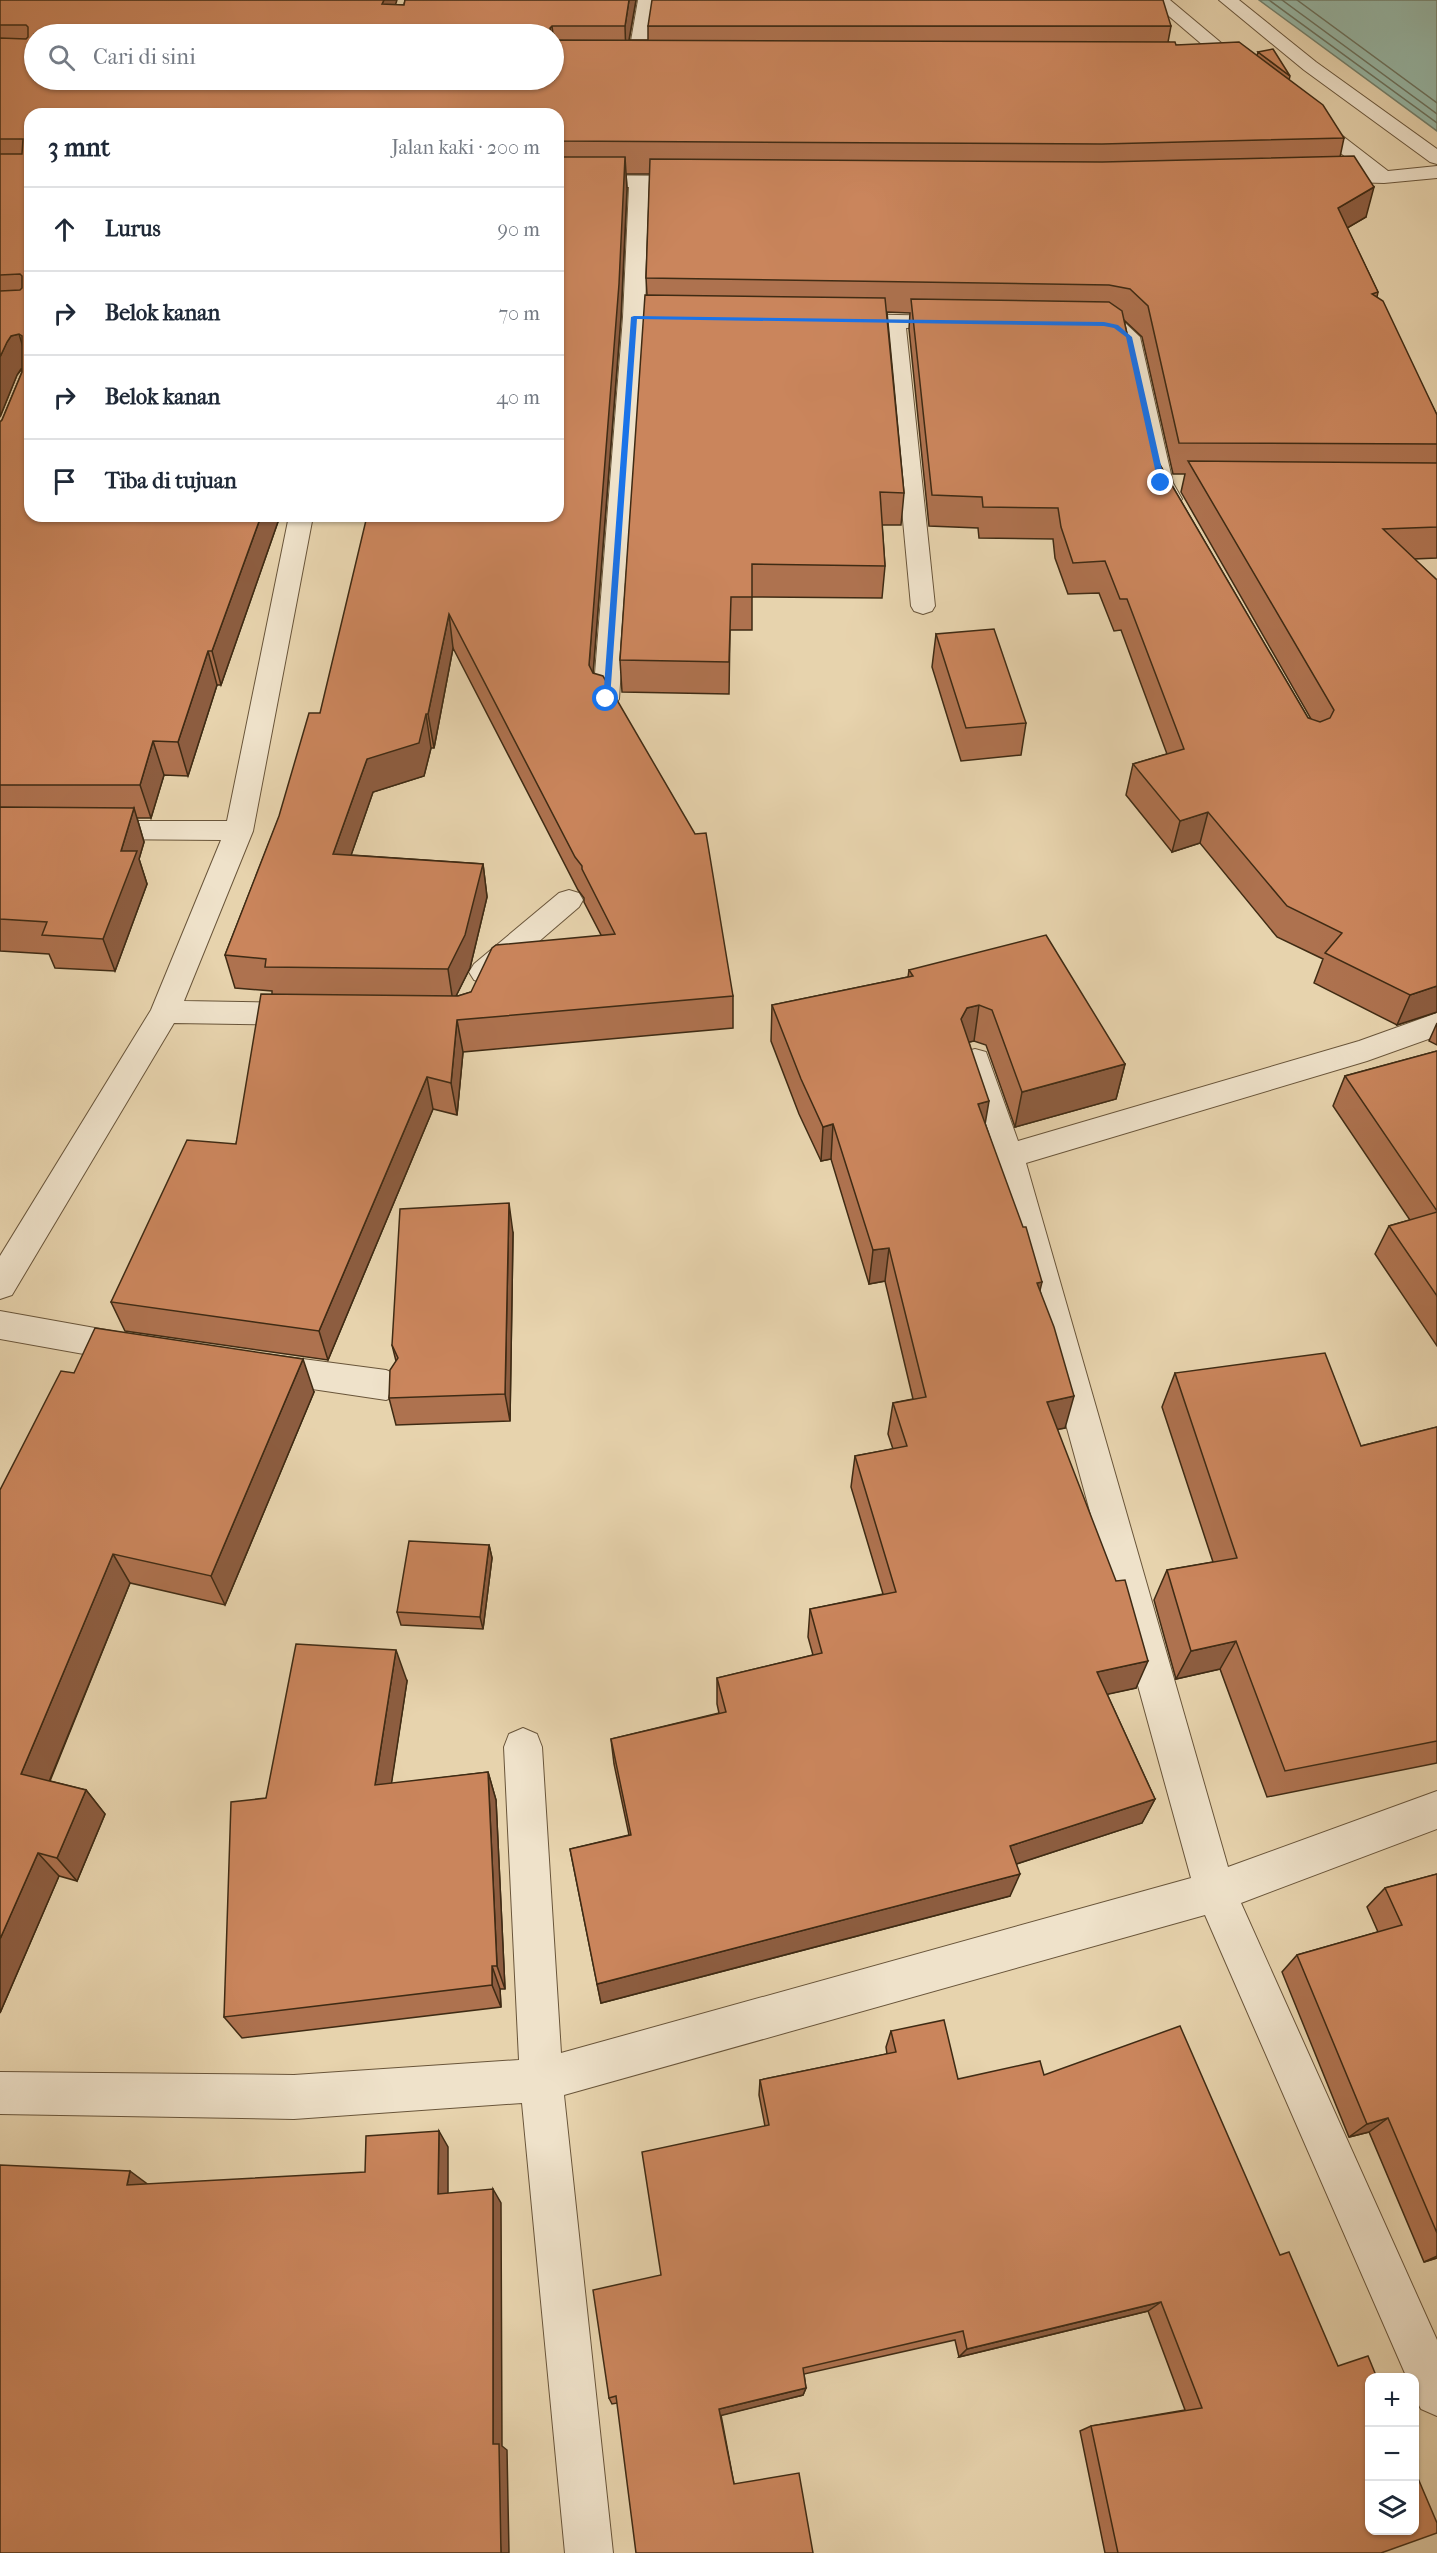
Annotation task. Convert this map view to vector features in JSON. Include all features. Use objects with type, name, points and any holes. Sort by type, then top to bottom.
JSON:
[{"type":"street","points":[[636,64],[647,0]]},
{"type":"street","points":[[1159,0],[1255,79]]},
{"type":"street","points":[[1228,0],[1310,66],[1437,158]]},
{"type":"street","points":[[612,64],[660,64]]},
{"type":"street","points":[[1215,66],[1237,66]]},
{"type":"street","points":[[380,108],[383,90]]},
{"type":"street","points":[[1292,106],[1384,177]]},
{"type":"street","points":[[1300,178],[1384,177],[1437,172]]},
{"type":"street","points":[[564,181],[710,182]]},
{"type":"street","points":[[606,699],[634,317],[639,181]]},
{"type":"street","points":[[634,317],[705,318]]},
{"type":"street","points":[[824,320],[976,322]]},
{"type":"street","points":[[895,321],[923,606]]},
{"type":"street","points":[[1070,324],[1104,324],[1116,327],[1129,337],[1161,483],[1179,514]]},
{"type":"street","points":[[1161,483],[1185,483]]},
{"type":"street","points":[[0,1285],[165,1012],[239,831],[300,522]]},
{"type":"street","points":[[72,830],[239,831]]},
{"type":"street","points":[[472,999],[479,977],[569,900]]},
{"type":"street","points":[[165,1012],[327,1014]]},
{"type":"street","points":[[1008,1156],[1355,1054],[1437,1024]]},
{"type":"street","points":[[973,1054],[1008,1156],[1215,1892],[1437,2393]]},
{"type":"street","points":[[0,1325],[164,1354]]},
{"type":"street","points":[[234,1364],[386,1385]]},
{"type":"street","points":[[523,1747],[541,2080],[589,2553]]},
{"type":"street","points":[[0,2093],[294,2097],[541,2080],[1215,1892],[1437,1810]]},
{"type":"water","points":[[1259,0],[1437,0],[1437,131]]},
{"type":"building","points":[[0,0],[384,0],[382,4],[404,5],[405,0],[629,0],[625,26],[564,26],[564,24],[0,25]]},
{"type":"building","points":[[652,0],[1163,0],[1171,26],[648,26]]},
{"type":"building","points":[[0,38],[24,39],[24,90],[564,90],[564,40],[1175,42],[1176,45],[1239,42],[1323,105],[1344,138],[1102,144],[564,141],[564,108],[24,108],[24,522],[259,522],[212,651],[208,651],[178,742],[153,741],[140,785],[0,785],[0,422],[22,372],[22,336],[19,334],[11,336],[0,357],[0,291],[20,290],[22,276],[20,274],[0,275],[0,154],[22,154],[23,139],[0,139]]},
{"type":"building","points":[[1273,49],[1290,76],[1258,52]]},
{"type":"building","points":[[1354,156],[1374,187],[1338,208],[1378,292],[1372,294],[1383,301],[1437,415],[1437,444],[1179,443],[1148,306],[1130,289],[1109,285],[646,278],[650,159],[1102,162]]},
{"type":"building","points":[[564,157],[625,157],[619,284],[589,665],[593,673],[603,676],[695,834],[706,833],[733,996],[457,1020],[451,1083],[427,1077],[319,1331],[111,1302],[187,1140],[236,1144],[261,994],[458,996],[471,992],[492,948],[496,945],[615,934],[582,866],[575,857],[449,614],[428,714],[426,714],[419,743],[367,759],[333,854],[483,864],[465,935],[448,969],[265,967],[266,959],[225,955],[279,816],[309,713],[320,713],[366,522],[564,522]]},
{"type":"building","points":[[645,295],[885,298],[904,493],[880,492],[885,566],[752,564],[752,597],[731,597],[729,662],[620,660]]},
{"type":"building","points":[[911,299],[1109,302],[1122,311],[1153,453],[1308,718],[1320,722],[1330,718],[1334,710],[1188,461],[1437,463],[1437,527],[1383,529],[1437,580],[1437,986],[1410,995],[1325,953],[1342,933],[1287,906],[1208,812],[1180,821],[1133,764],[1184,749],[1127,599],[1120,599],[1105,561],[1073,563],[1061,527],[1058,508],[983,507],[982,497],[932,495]]},
{"type":"building","points":[[994,629],[1026,723],[966,728],[936,634]]},
{"type":"building","points":[[0,807],[134,808],[121,851],[137,851],[103,939],[42,935],[47,922],[0,919]]},
{"type":"building","points":[[1046,935],[1125,1064],[1022,1092],[992,1010],[979,1005],[967,1008],[961,1019],[989,1101],[978,1104],[1023,1227],[1026,1227],[1042,1282],[1037,1283],[1054,1327],[1074,1396],[1047,1402],[1116,1581],[1125,1580],[1148,1661],[1097,1672],[1155,1799],[1010,1846],[1020,1874],[597,1984],[570,1849],[631,1835],[611,1739],[726,1712],[717,1678],[822,1653],[810,1609],[896,1592],[855,1456],[907,1446],[893,1403],[926,1397],[889,1248],[873,1250],[833,1124],[823,1127],[772,1005],[913,976],[909,970]]},
{"type":"building","points":[[1437,1051],[1437,1211],[1345,1076]]},
{"type":"building","points":[[509,1203],[505,1394],[389,1398],[390,1370],[398,1358],[392,1345],[400,1209]]},
{"type":"building","points":[[1437,1212],[1437,1296],[1389,1226]]},
{"type":"building","points":[[95,1328],[303,1359],[211,1576],[113,1554],[21,1774],[86,1790],[57,1858],[38,1853],[0,1939],[0,1490],[61,1371],[74,1373]]},
{"type":"building","points":[[1325,1353],[1361,1446],[1437,1427],[1437,1741],[1285,1771],[1236,1641],[1191,1651],[1167,1570],[1237,1558],[1175,1373]]},
{"type":"building","points":[[409,1541],[489,1545],[480,1617],[397,1612]]},
{"type":"building","points":[[296,1644],[396,1650],[375,1785],[488,1772],[497,1966],[492,1966],[492,1985],[224,2017],[231,1802],[266,1798]]},
{"type":"building","points":[[1437,1874],[1437,2233],[1388,2118],[1367,2124],[1297,1955],[1402,1925],[1385,1888]]},
{"type":"building","points":[[944,2020],[958,2079],[1040,2061],[1044,2075],[1180,2026],[1280,2255],[1289,2252],[1338,2366],[1368,2356],[1375,2373],[1365,2373],[1365,2535],[1419,2535],[1419,2481],[1437,2523],[1437,2533],[1381,2553],[1118,2553],[1091,2426],[1202,2408],[1161,2302],[967,2349],[963,2331],[803,2368],[806,2388],[719,2409],[734,2484],[799,2473],[813,2553],[636,2553],[616,2396],[609,2398],[593,2290],[661,2275],[642,2152],[769,2125],[760,2080],[896,2052],[891,2031]]},
{"type":"building","points":[[439,2131],[438,2194],[493,2189],[493,2444],[499,2444],[501,2553],[0,2553],[0,2165],[130,2171],[127,2185],[365,2172],[366,2136]]},
{"type":"route","points":[[606,699],[634,317],[1104,324],[1116,327],[1123,330],[1129,337],[1161,483]]}]
